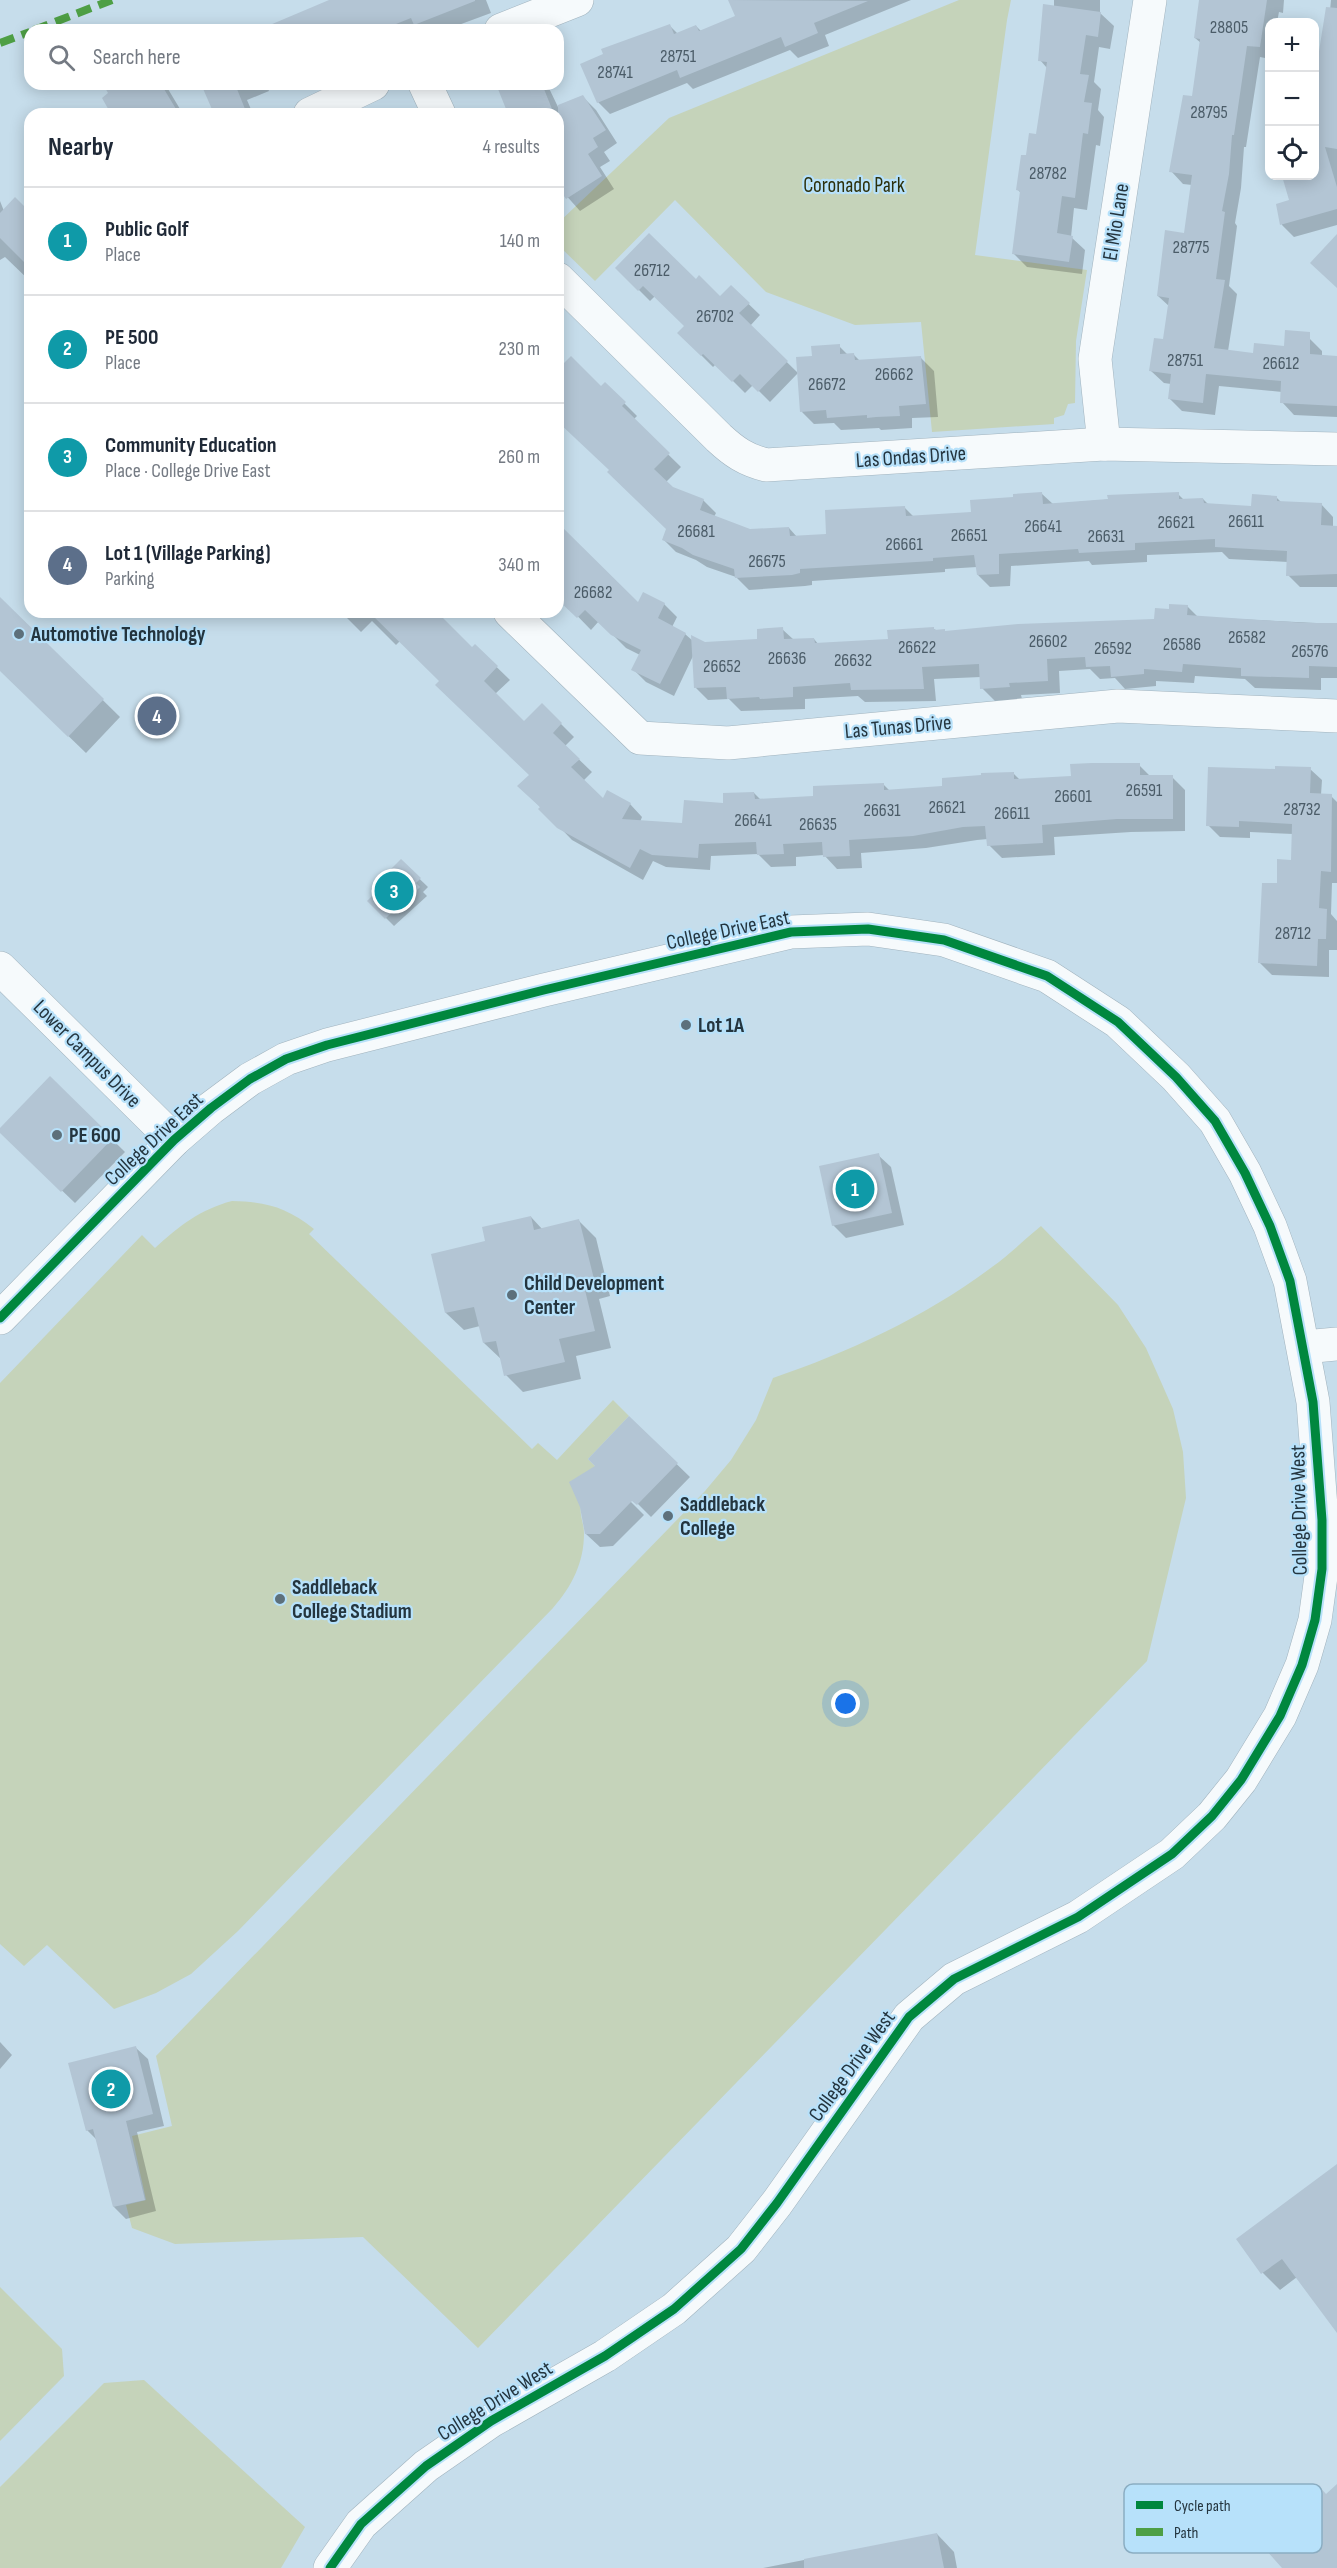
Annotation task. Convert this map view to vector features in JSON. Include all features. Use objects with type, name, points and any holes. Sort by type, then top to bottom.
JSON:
[{"type":"street","points":[[516,24],[577,0]]},
{"type":"street","name":"El Mio Lane","points":[[1104,444],[1095,359],[1150,0]]},
{"type":"street","points":[[323,108],[360,90]]},
{"type":"street","points":[[428,90],[436,108]]},
{"type":"street","name":"Las Ondas Drive","points":[[564,285],[718,438],[749,461],[766,465],[1104,444],[1337,449]]},
{"type":"street","name":"Las Tunas Drive","points":[[516,618],[640,738],[728,743],[1118,706],[1337,716]]},
{"type":"street","name":"College Drive East","points":[[0,1318],[174,1140],[211,1108],[268,1067],[327,1045],[791,932],[868,928],[944,940],[1047,976],[1119,1022],[1176,1077],[1215,1121],[1245,1173],[1270,1226],[1290,1281],[1304,1347],[1325,1400]]},
{"type":"street","name":"Lower Campus Drive","points":[[0,968],[174,1140]]},
{"type":"street","points":[[1304,1347],[1337,1344]]},
{"type":"street","name":"College Drive West","points":[[330,2568],[361,2524],[426,2466],[491,2421],[605,2356],[674,2309],[741,2249],[777,2203],[909,2016],[954,1979],[1078,1917],[1172,1854],[1212,1816],[1241,1780],[1280,1716],[1302,1665],[1315,1620],[1322,1569],[1325,1400]]},
{"type":"green space","name":"Coronado Park","points":[[959,0],[1011,0],[975,255],[1087,270],[1076,341],[1075,403],[1068,404],[1064,415],[1054,418],[1054,424],[932,432],[921,322],[855,325],[766,292],[675,200],[595,281],[564,251],[564,217],[669,118]]},
{"type":"green space","name":"Saddleback College Stadium","points":[[232,1201],[276,1207],[294,1215],[314,1229],[309,1234],[532,1449],[538,1443],[557,1460],[613,1400],[629,1416],[588,1459],[595,1466],[581,1505],[584,1533],[582,1554],[576,1574],[553,1608],[238,1931],[191,1974],[156,1993],[114,2009],[47,1945],[24,1966],[0,1944],[0,1383],[142,1235],[155,1248],[191,1219]]},
{"type":"green space","points":[[1041,1226],[1118,1305],[1146,1348],[1173,1409],[1183,1452],[1186,1498],[1147,1661],[478,2348],[363,2237],[175,2244],[132,2228],[126,2205],[146,2200],[132,2136],[172,2126],[156,2056],[705,1491],[731,1460],[756,1420],[773,1378],[830,1357],[914,1317],[967,1285]]},
{"type":"green space","points":[[0,2287],[62,2349],[64,2376],[0,2441]]},
{"type":"green space","points":[[144,2380],[305,2527],[281,2568],[0,2568],[0,2487],[104,2383]]},
{"type":"building","points":[[329,0],[475,0],[417,24],[414,24],[411,18],[396,24],[272,24]]},
{"type":"building","points":[[728,0],[868,1],[814,23],[818,33],[785,47],[781,37],[680,78],[677,70],[597,103],[580,64],[603,54],[601,49],[670,24],[674,34],[696,25],[699,31],[735,16]]},
{"type":"building","points":[[1199,0],[1267,0],[1260,47],[1247,46],[1234,135],[1232,135],[1216,279],[1225,280],[1214,348],[1253,353],[1254,343],[1284,346],[1285,330],[1310,332],[1310,354],[1337,356],[1337,406],[1280,403],[1281,381],[1206,374],[1203,403],[1168,399],[1171,374],[1149,371],[1154,338],[1163,339],[1169,298],[1157,296],[1165,230],[1184,233],[1192,175],[1169,172],[1183,95],[1192,96],[1200,39],[1194,38]]},
{"type":"building","points":[[1043,4],[1101,12],[1098,37],[1086,35],[1080,74],[1089,75],[1084,102],[1092,103],[1088,134],[1083,133],[1075,198],[1062,196],[1057,233],[1073,236],[1069,262],[1012,254],[1020,191],[1016,190],[1021,155],[1026,155],[1029,133],[1036,134],[1047,62],[1038,61]]},
{"type":"building","points":[[1326,7],[1337,8],[1337,149],[1325,147],[1337,187],[1337,209],[1280,225],[1276,204],[1289,200],[1283,180],[1319,180],[1319,51]]},
{"type":"building","points":[[106,90],[165,90],[175,108],[108,108],[102,98],[108,93]]},
{"type":"building","points":[[204,90],[237,90],[245,108],[211,108]]},
{"type":"building","points":[[498,90],[544,90],[552,108],[506,108]]},
{"type":"building","points":[[583,95],[606,130],[593,138],[598,147],[588,154],[602,176],[566,199],[564,196],[564,108],[558,108],[558,105]]},
{"type":"building","points":[[15,197],[24,206],[24,262],[0,238],[0,213]]},
{"type":"building","points":[[649,233],[696,279],[699,275],[720,296],[731,285],[750,303],[739,313],[788,361],[758,392],[740,374],[732,382],[703,354],[701,356],[677,333],[684,326],[643,286],[638,291],[615,268]]},
{"type":"building","points":[[1337,234],[1337,288],[1310,263]]},
{"type":"building","points":[[840,344],[840,354],[854,353],[855,360],[921,356],[926,404],[899,406],[900,416],[867,418],[867,415],[827,418],[826,410],[800,412],[796,357],[812,356],[811,346]]},
{"type":"building","points":[[571,356],[601,386],[605,382],[626,402],[622,406],[670,453],[654,469],[673,487],[704,499],[700,510],[750,529],[789,527],[790,536],[826,534],[825,510],[905,506],[906,516],[971,512],[970,500],[1013,497],[1013,494],[1042,492],[1043,504],[1108,499],[1107,495],[1179,492],[1179,499],[1203,498],[1204,503],[1251,506],[1252,494],[1277,496],[1277,501],[1322,503],[1321,525],[1337,526],[1337,574],[1286,576],[1287,551],[1215,547],[1215,539],[1135,543],[1135,550],[1079,553],[1078,549],[999,554],[999,574],[977,575],[974,555],[933,558],[933,561],[800,569],[800,573],[792,575],[735,578],[734,569],[693,555],[662,540],[666,529],[564,428],[564,363]]},
{"type":"building","points":[[564,529],[638,602],[643,592],[665,603],[658,618],[686,633],[660,684],[631,670],[641,650],[611,635],[585,610],[577,618],[564,606]]},
{"type":"building","name":"Automotive Technology","points":[[0,597],[104,699],[68,737],[0,671]]},
{"type":"building","points":[[1169,604],[1188,605],[1187,615],[1337,623],[1337,667],[1309,666],[1309,678],[1241,676],[1241,668],[1183,664],[1182,672],[1144,669],[1144,674],[1111,677],[1110,666],[1086,667],[1085,657],[1047,659],[1048,681],[1009,683],[1010,687],[980,689],[979,664],[922,667],[924,689],[851,690],[850,683],[793,687],[793,697],[727,699],[726,687],[694,688],[691,635],[705,642],[757,639],[757,629],[783,627],[784,639],[814,638],[815,643],[888,639],[887,630],[934,627],[934,630],[945,629],[945,631],[1018,624],[1154,619],[1155,608],[1169,609]]},
{"type":"building","points":[[375,618],[443,618],[472,647],[475,644],[498,666],[484,681],[524,721],[542,703],[562,723],[553,733],[580,759],[571,767],[603,798],[607,790],[631,803],[622,819],[682,823],[684,800],[723,803],[723,793],[754,792],[755,799],[813,796],[813,786],[884,783],[884,790],[942,786],[942,778],[981,775],[981,773],[1014,772],[1014,779],[1071,776],[1070,764],[1140,763],[1140,775],[1173,775],[1173,819],[1117,819],[1042,825],[1043,843],[987,846],[985,826],[963,827],[913,836],[849,840],[850,856],[823,857],[822,842],[783,844],[784,854],[757,855],[756,842],[699,844],[698,858],[652,855],[640,849],[630,868],[557,828],[538,809],[540,807],[517,786],[529,775],[435,685],[439,681]]},
{"type":"building","points":[[1275,766],[1311,767],[1310,793],[1332,794],[1331,872],[1321,871],[1319,908],[1327,909],[1326,939],[1318,939],[1317,966],[1258,963],[1262,883],[1277,883],[1277,859],[1291,860],[1292,824],[1239,821],[1239,827],[1206,826],[1208,767],[1275,769]]},
{"type":"building","points":[[401,859],[421,878],[416,883],[420,887],[385,919],[367,901],[375,893],[371,889]]},
{"type":"building","name":"PE 600","points":[[50,1076],[113,1138],[61,1192],[0,1133],[0,1128]]},
{"type":"building","points":[[879,1153],[892,1213],[832,1226],[819,1166]]},
{"type":"building","name":"Child Development Center","points":[[531,1216],[534,1230],[579,1219],[594,1279],[583,1282],[595,1331],[559,1339],[565,1362],[504,1376],[496,1341],[483,1343],[474,1307],[445,1313],[431,1254],[485,1241],[482,1227]]},
{"type":"building","points":[[629,1416],[678,1463],[637,1505],[632,1501],[600,1534],[585,1534],[580,1507],[569,1482],[595,1466],[588,1459]]},
{"type":"building","points":[[136,2046],[153,2114],[126,2121],[145,2200],[113,2207],[93,2129],[86,2131],[68,2063]]},
{"type":"building","points":[[1337,2164],[1337,2333],[1282,2259],[1261,2274],[1236,2239]]},
{"type":"building","points":[[1337,2484],[1337,2568],[1282,2568],[1269,2553],[1322,2553],[1322,2490],[1326,2494]]},
{"type":"building","points":[[937,2533],[944,2568],[804,2568],[804,2559]]},
{"type":"marked path","points":[[50,24],[112,0]]},
{"type":"marked path","points":[[0,43],[24,34]]},
{"type":"cycle path","points":[[0,1318],[174,1140],[250,1079],[286,1059],[327,1045],[544,990],[791,932],[868,929],[944,940],[1047,976],[1118,1022],[1176,1077],[1215,1121],[1245,1173],[1270,1226],[1290,1281],[1313,1402],[1322,1520],[1322,1569],[1315,1620],[1302,1665],[1280,1716],[1241,1780],[1212,1816],[1172,1854],[1078,1917],[954,1979],[909,2017],[777,2203],[741,2249],[674,2309],[605,2356],[491,2421],[426,2466],[361,2524],[330,2568]]},
{"type":"place","name":"Automotive Technology","points":[[19,634]]},
{"type":"place","name":"Lot 1 (Village Parking)","points":[[157,716]]},
{"type":"place","name":"Community Education","points":[[394,891]]},
{"type":"place","name":"Lot 1A","points":[[686,1025]]},
{"type":"place","name":"PE 600","points":[[57,1135]]},
{"type":"place","name":"Public Golf","points":[[855,1189]]},
{"type":"place","name":"Child Development Center","points":[[512,1295]]},
{"type":"place","name":"Saddleback College","points":[[668,1516]]},
{"type":"place","name":"Saddleback College Stadium","points":[[280,1599]]},
{"type":"place","name":"PE 500","points":[[111,2089]]}]
